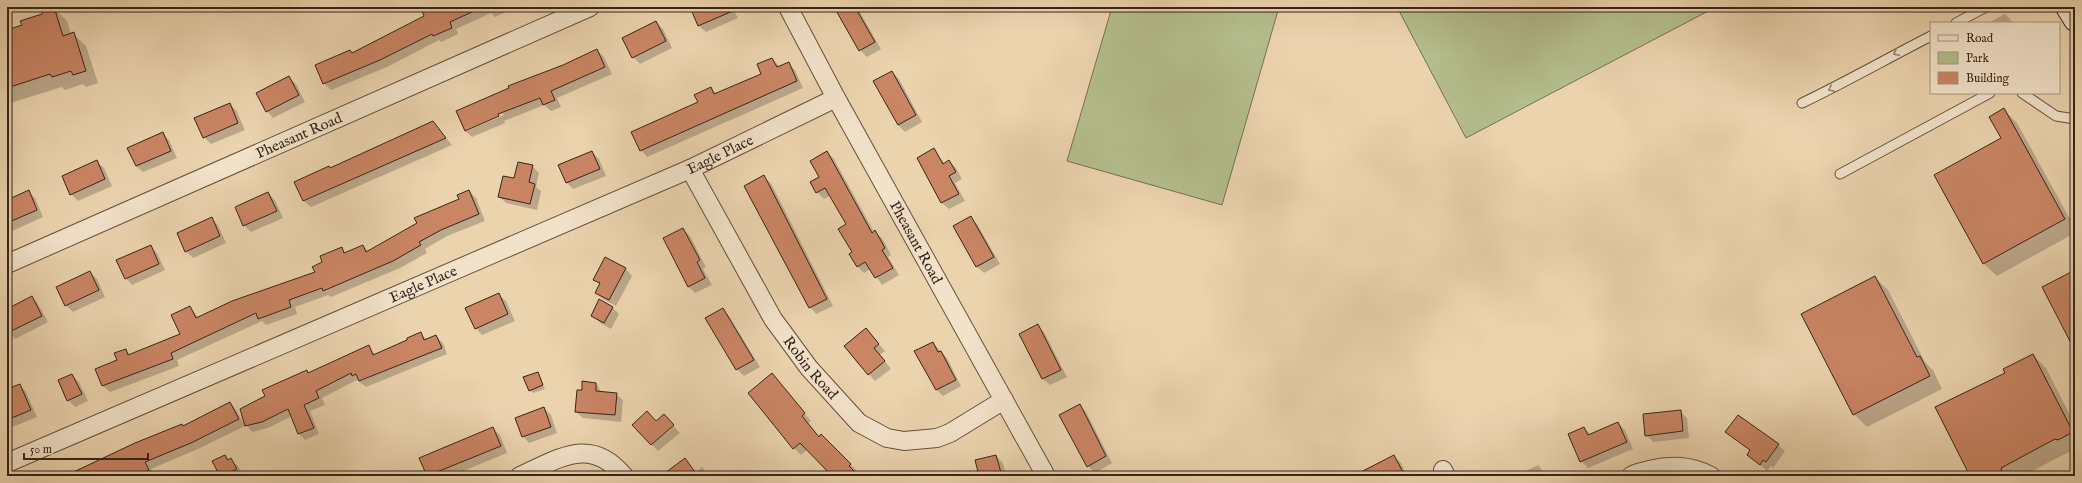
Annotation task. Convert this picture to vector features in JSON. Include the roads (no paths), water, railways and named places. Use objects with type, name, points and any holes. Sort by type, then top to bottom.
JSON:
[{"type":"main road","points":[[2067,7],[2075,20]]},
{"type":"street","name":"Pheasant Road","points":[[7,264],[590,7]]},
{"type":"street","name":"Pheasant Road","points":[[788,7],[836,98],[1046,476]]},
{"type":"street","name":"Eagle Place","points":[[7,463],[690,169],[836,98]]},
{"type":"street","name":"Robin Road","points":[[690,169],[773,319],[809,368],[859,423],[887,438],[904,441],[937,438],[950,433],[1004,400]]},
{"type":"street","points":[[520,476],[567,455],[584,453],[592,453],[607,459],[624,476]]},
{"type":"street","points":[[1630,476],[1667,466],[1684,466],[1700,470],[1711,476]]},
{"type":"lane","points":[[1958,22],[1986,7]]},
{"type":"lane","points":[[1802,103],[1847,81],[1858,73],[1930,37]]},
{"type":"lane","points":[[1840,174],[1988,94]]},
{"type":"lane","points":[[2023,94],[2056,116],[2075,119]]}]
